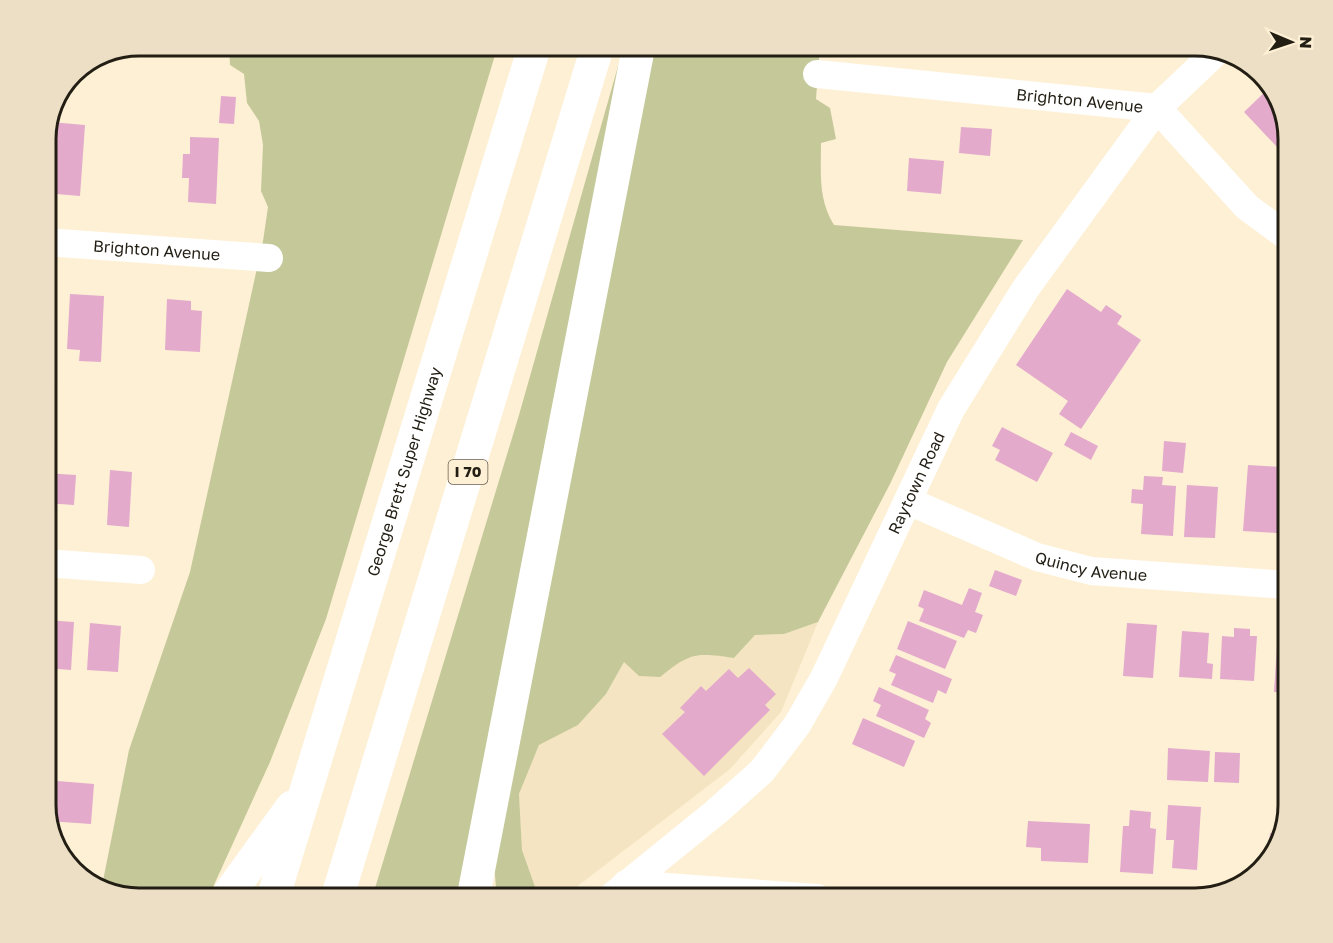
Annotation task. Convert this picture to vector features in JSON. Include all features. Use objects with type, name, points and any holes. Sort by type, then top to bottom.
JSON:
[{"type":"highway","name":"George Brett Super Highway","points":[[276,888],[532,56]]},
{"type":"highway","name":"I 70","points":[[340,888],[595,56]]},
{"type":"highway","points":[[479,888],[637,56]]},
{"type":"highway","points":[[233,888],[307,786]]},
{"type":"street","name":"Raytown Road","points":[[626,888],[762,771],[797,725],[824,678],[951,409],[1026,288],[1157,108],[1211,57]]},
{"type":"street","name":"Brighton Avenue","points":[[817,74],[1157,108],[1247,207],[1278,230]]},
{"type":"street","name":"Brighton Avenue","points":[[56,243],[269,258]]},
{"type":"street","name":"Quincy Avenue","points":[[908,501],[1037,557],[1091,571],[1278,584]]},
{"type":"street","points":[[56,564],[141,570]]},
{"type":"shaded area","points":[[818,622],[781,712],[730,769],[575,888],[535,888],[522,850],[519,794],[539,745],[578,725],[606,694],[624,662],[659,677],[682,659],[708,654],[734,658],[755,635],[784,634]]},
{"type":"green space","points":[[230,56],[495,56],[326,619],[270,762],[213,888],[128,887],[103,880],[129,750],[190,572],[263,241],[268,207],[261,191],[263,145],[259,121],[247,103],[244,74],[230,65]]},
{"type":"green space","points":[[622,56],[462,888],[375,888],[519,415]]},
{"type":"green space","points":[[653,56],[819,56],[816,99],[830,108],[836,139],[821,143],[823,196],[834,225],[1023,240],[947,362],[890,484],[818,622],[784,634],[755,635],[734,658],[694,656],[678,663],[660,677],[639,676],[624,662],[606,694],[578,725],[539,745],[519,794],[522,850],[535,888],[496,888],[494,863]]},
{"type":"building","points":[[1264,93],[1275,117],[1278,148],[1244,112]]},
{"type":"building","points":[[221,96],[236,97],[234,124],[219,123]]},
{"type":"building","points":[[57,123],[85,125],[80,196],[56,194]]},
{"type":"building","points":[[961,127],[992,129],[990,156],[959,153]]},
{"type":"building","points":[[190,137],[219,138],[216,204],[188,202],[189,178],[182,178],[183,154],[190,154]]},
{"type":"building","points":[[909,158],[944,161],[941,194],[907,191]]},
{"type":"building","points":[[1067,289],[1101,312],[1106,305],[1122,316],[1117,324],[1141,340],[1081,429],[1059,414],[1068,401],[1016,365]]},
{"type":"building","points":[[70,294],[104,296],[101,362],[79,361],[80,350],[67,349]]},
{"type":"building","points":[[167,299],[191,301],[191,310],[202,311],[200,352],[165,350]]},
{"type":"building","points":[[1002,427],[1053,453],[1037,482],[995,460],[1000,450],[992,446]]},
{"type":"building","points":[[1071,432],[1098,446],[1091,460],[1064,445]]},
{"type":"building","points":[[1164,441],[1186,443],[1183,473],[1162,471]]},
{"type":"building","points":[[1248,465],[1278,467],[1277,533],[1243,531]]},
{"type":"building","points":[[110,470],[132,472],[129,527],[107,525]]},
{"type":"building","points":[[56,474],[76,475],[74,505],[56,504]]},
{"type":"building","points":[[1144,476],[1163,477],[1162,485],[1176,486],[1173,536],[1141,534],[1143,504],[1131,503],[1132,489],[1143,490]]},
{"type":"building","points":[[1187,485],[1218,487],[1215,538],[1184,537]]},
{"type":"building","points":[[995,570],[1022,580],[1016,596],[989,586]]},
{"type":"building","points":[[969,588],[982,593],[975,612],[983,615],[976,633],[968,630],[964,638],[919,621],[924,609],[918,606],[924,590],[962,605]]},
{"type":"building","points":[[56,621],[74,622],[71,670],[56,669]]},
{"type":"building","points":[[908,621],[957,641],[945,669],[897,649]]},
{"type":"building","points":[[90,623],[121,626],[118,672],[87,670]]},
{"type":"building","points":[[1127,623],[1157,625],[1153,678],[1123,676]]},
{"type":"building","points":[[1234,628],[1250,629],[1250,636],[1257,636],[1254,681],[1220,679],[1222,636],[1234,637]]},
{"type":"building","points":[[1182,631],[1209,633],[1207,663],[1213,664],[1212,679],[1179,677]]},
{"type":"building","points":[[1278,631],[1278,692],[1274,692]]},
{"type":"building","points":[[896,655],[952,679],[946,694],[938,690],[933,703],[891,685],[896,674],[889,671]]},
{"type":"building","points":[[749,668],[776,694],[765,705],[770,710],[704,776],[662,734],[685,712],[680,708],[701,686],[706,691],[729,669],[738,678]]},
{"type":"building","points":[[879,687],[929,710],[925,719],[931,723],[924,738],[876,716],[881,705],[873,701]]},
{"type":"building","points":[[863,718],[915,741],[904,767],[852,744]]},
{"type":"building","points":[[1168,748],[1210,751],[1208,782],[1167,780]]},
{"type":"building","points":[[1215,752],[1240,753],[1239,783],[1214,782]]},
{"type":"building","points":[[56,781],[94,784],[91,824],[57,822]]},
{"type":"building","points":[[1168,805],[1201,807],[1197,870],[1172,868],[1174,840],[1166,840]]},
{"type":"building","points":[[1130,810],[1151,812],[1150,828],[1156,829],[1153,874],[1120,872],[1123,826],[1129,826]]},
{"type":"building","points":[[1028,821],[1090,824],[1088,863],[1041,861],[1041,848],[1026,847]]}]
